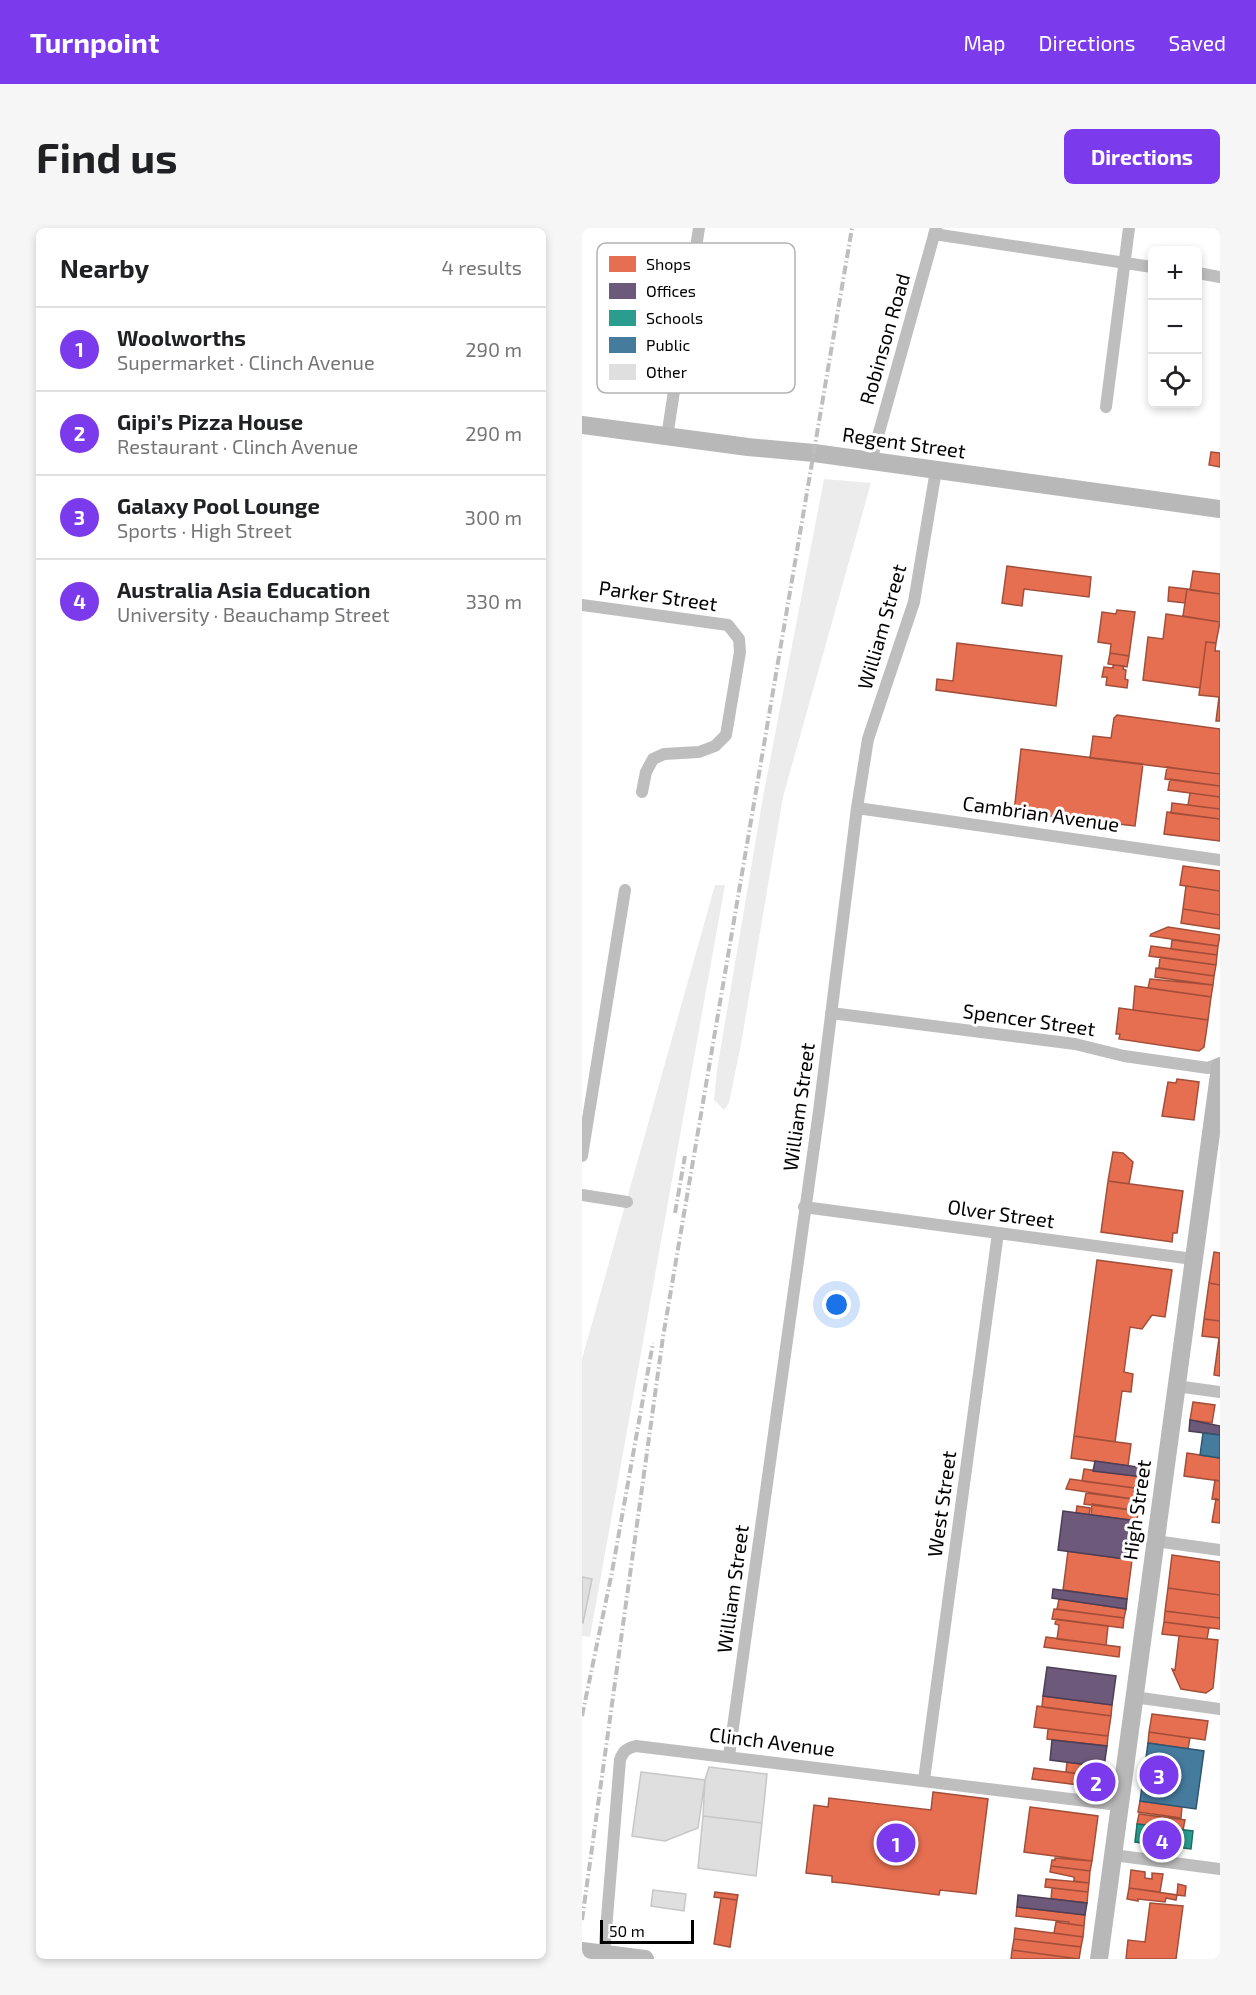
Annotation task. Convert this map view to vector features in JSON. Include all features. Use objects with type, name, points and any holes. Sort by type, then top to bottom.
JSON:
[{"type":"main road","name":"Regent Street","points":[[582,425],[871,461],[1220,509]]},
{"type":"main road","name":"High Street","points":[[1098,1959],[1220,1065]]},
{"type":"main road","points":[[582,1951],[645,1959]]},
{"type":"street","points":[[697,243],[699,228]]},
{"type":"street","points":[[1106,407],[1129,228]]},
{"type":"street","points":[[935,231],[1148,266]]},
{"type":"street","name":"Robinson Road","points":[[871,461],[935,231]]},
{"type":"street","points":[[1202,274],[1220,277]]},
{"type":"street","points":[[668,437],[675,393]]},
{"type":"street","name":"William Street","points":[[729,1756],[868,739],[914,602],[936,470]]},
{"type":"street","name":"Parker Street","points":[[582,605],[728,626],[739,639],[740,652],[726,735],[715,746],[699,752],[664,754],[653,759],[645,772],[642,792]]},
{"type":"street","name":"Cambrian Avenue","points":[[857,808],[1220,860]]},
{"type":"street","points":[[582,1156],[625,890]]},
{"type":"street","name":"Spencer Street","points":[[831,1013],[1075,1044],[1124,1056],[1208,1068],[1220,1065]]},
{"type":"street","points":[[582,1195],[627,1202]]},
{"type":"street","name":"Olver Street","points":[[804,1207],[1193,1259]]},
{"type":"street","name":"West Street","points":[[924,1780],[998,1233]]},
{"type":"street","points":[[1176,1386],[1220,1392]]},
{"type":"street","points":[[1155,1541],[1220,1550]]},
{"type":"street","points":[[1134,1697],[1220,1709]]},
{"type":"street","name":"Clinch Avenue","points":[[604,1954],[620,1760],[627,1748],[636,1746],[729,1756],[1119,1805]]},
{"type":"street","points":[[1113,1855],[1220,1869]]},
{"type":"shaded area","points":[[824,479],[871,483],[783,797],[741,1044],[729,1103],[724,1110],[714,1100],[717,1070],[763,797]]},
{"type":"shaded area","points":[[715,885],[725,885],[590,1637],[582,1636],[582,1359]]},
{"type":"building: Shops","points":[[1211,452],[1220,453],[1220,467],[1209,465]]},
{"type":"building: Shops","points":[[1007,566],[1091,577],[1089,597],[1024,589],[1022,606],[1002,603]]},
{"type":"building: Shops","points":[[1193,571],[1220,574],[1220,594],[1190,590]]},
{"type":"building: Shops","points":[[1169,587],[1187,589],[1185,603],[1168,601]]},
{"type":"building: Shops","points":[[1187,589],[1220,594],[1220,622],[1183,616]]},
{"type":"building: Shops","points":[[1117,610],[1135,612],[1129,656],[1110,653],[1111,644],[1098,642],[1102,612],[1116,614]]},
{"type":"building: Shops","points":[[1166,614],[1220,622],[1216,643],[1206,642],[1200,688],[1143,680],[1148,637],[1163,639]]},
{"type":"building: Shops","points":[[1206,642],[1216,643],[1215,651],[1220,651],[1220,721],[1216,721],[1219,697],[1199,695]]},
{"type":"building: Shops","points":[[957,643],[1062,656],[1056,706],[936,690],[937,679],[953,681]]},
{"type":"building: Shops","points":[[1110,653],[1129,656],[1127,667],[1108,664]]},
{"type":"building: Shops","points":[[1113,665],[1124,666],[1125,679],[1128,680],[1127,688],[1106,685],[1107,677],[1102,677],[1104,667],[1113,668]]},
{"type":"building: Shops","points":[[1117,715],[1220,729],[1220,774],[1090,758],[1093,736],[1111,738],[1114,718]]},
{"type":"building: Shops","points":[[1021,749],[1143,764],[1135,826],[1014,812]]},
{"type":"building: Shops","points":[[1167,767],[1220,774],[1220,786],[1165,779]]},
{"type":"building: Shops","points":[[1170,779],[1220,786],[1220,797],[1168,790]]},
{"type":"building: Shops","points":[[1190,793],[1220,797],[1220,809],[1188,805]]},
{"type":"building: Shops","points":[[1172,803],[1220,809],[1220,819],[1171,813]]},
{"type":"building: Shops","points":[[1167,812],[1220,819],[1220,841],[1164,834]]},
{"type":"building: Shops","points":[[1183,866],[1220,871],[1220,891],[1180,885]]},
{"type":"building: Shops","points":[[1186,886],[1220,891],[1220,915],[1183,909]]},
{"type":"building: Shops","points":[[1183,909],[1220,915],[1220,929],[1181,923]]},
{"type":"building: Shops","points":[[1168,927],[1220,935],[1218,946],[1150,936]]},
{"type":"building: Shops","points":[[1172,940],[1218,946],[1217,955],[1171,949]]},
{"type":"building: Shops","points":[[1151,946],[1217,955],[1216,965],[1149,956]]},
{"type":"building: Shops","points":[[1160,957],[1216,965],[1214,976],[1159,968]]},
{"type":"building: Shops","points":[[1156,968],[1214,976],[1213,985],[1155,977]]},
{"type":"building: Shops","points":[[1150,979],[1213,985],[1211,997],[1148,988]]},
{"type":"building: Shops","points":[[1135,986],[1211,997],[1208,1020],[1133,1010]]},
{"type":"building: Shops","points":[[1119,1008],[1208,1020],[1204,1047],[1199,1051],[1119,1039],[1120,1034],[1116,1034]]},
{"type":"building: Shops","points":[[1177,1079],[1199,1082],[1194,1120],[1162,1116],[1168,1082],[1176,1083]]},
{"type":"building: Shops","points":[[1113,1152],[1123,1153],[1133,1162],[1129,1184],[1108,1181]]},
{"type":"building: Shops","points":[[1108,1181],[1183,1191],[1177,1233],[1173,1233],[1172,1242],[1101,1232]]},
{"type":"building: Shops","points":[[1214,1252],[1220,1253],[1220,1285],[1209,1283]]},
{"type":"building: Shops","points":[[1097,1260],[1172,1270],[1165,1317],[1152,1315],[1142,1329],[1130,1327],[1124,1372],[1133,1374],[1131,1392],[1122,1391],[1115,1442],[1074,1436]]},
{"type":"building: Shops","points":[[1209,1283],[1220,1285],[1220,1321],[1204,1319]]},
{"type":"building: Shops","points":[[1204,1319],[1220,1321],[1220,1376],[1214,1375],[1219,1338],[1202,1336]]},
{"type":"building: Shops","points":[[1193,1402],[1215,1405],[1212,1423],[1190,1420]]},
{"type":"building: Shops","points":[[1074,1436],[1131,1444],[1128,1466],[1071,1458]]},
{"type":"building: Shops","points":[[1187,1453],[1220,1458],[1220,1481],[1184,1476]]},
{"type":"building: Shops","points":[[1084,1469],[1143,1477],[1141,1489],[1082,1481]]},
{"type":"building: Shops","points":[[1070,1479],[1141,1489],[1140,1500],[1066,1489]]},
{"type":"building: Shops","points":[[1215,1480],[1220,1481],[1220,1500],[1212,1499]]},
{"type":"building: Shops","points":[[1086,1493],[1140,1500],[1138,1511],[1084,1504]]},
{"type":"building: Shops","points":[[1216,1499],[1220,1500],[1220,1523],[1212,1522]]},
{"type":"building: Shops","points":[[1092,1504],[1138,1511],[1137,1521],[1091,1515]]},
{"type":"building: Shops","points":[[1077,1506],[1090,1508],[1089,1515],[1076,1513]]},
{"type":"building: Shops","points":[[1068,1551],[1132,1560],[1127,1599],[1063,1590]]},
{"type":"building: Shops","points":[[1172,1555],[1220,1562],[1220,1595],[1168,1588]]},
{"type":"building: Shops","points":[[1168,1588],[1220,1595],[1220,1618],[1165,1611]]},
{"type":"building: Shops","points":[[1059,1599],[1126,1609],[1124,1618],[1057,1609]]},
{"type":"building: Shops","points":[[1054,1609],[1124,1618],[1123,1628],[1052,1619]]},
{"type":"building: Shops","points":[[1165,1611],[1220,1618],[1220,1629],[1164,1622]]},
{"type":"building: Shops","points":[[1056,1619],[1108,1626],[1106,1645],[1057,1639],[1059,1625],[1055,1624]]},
{"type":"building: Shops","points":[[1164,1622],[1209,1628],[1207,1639],[1162,1634]]},
{"type":"building: Shops","points":[[1179,1636],[1218,1640],[1213,1688],[1206,1693],[1181,1689],[1172,1669],[1175,1670]]},
{"type":"building: Shops","points":[[1046,1637],[1120,1647],[1119,1657],[1044,1647]]},
{"type":"building: Shops","points":[[1043,1696],[1112,1705],[1111,1716],[1042,1707]]},
{"type":"building: Shops","points":[[1037,1706],[1111,1716],[1108,1736],[1034,1727]]},
{"type":"building: Shops","points":[[1152,1714],[1208,1721],[1205,1740],[1149,1732]]},
{"type":"building: Shops","points":[[1048,1729],[1108,1736],[1107,1746],[1047,1739]]},
{"type":"building: Shops","points":[[1149,1732],[1190,1738],[1188,1749],[1148,1743]]},
{"type":"building: Shops","points":[[1067,1762],[1104,1767],[1103,1777],[1066,1772]]},
{"type":"building: Shops","points":[[1034,1768],[1103,1777],[1102,1788],[1032,1779]]},
{"type":"building: Shops","points":[[933,1792],[988,1799],[976,1894],[940,1890],[939,1895],[832,1882],[832,1876],[806,1873],[814,1805],[828,1807],[829,1798],[931,1810]]},
{"type":"building: Shops","points":[[1140,1801],[1182,1806],[1181,1818],[1138,1812]]},
{"type":"building: Shops","points":[[1030,1807],[1098,1816],[1092,1861],[1024,1852]]},
{"type":"building: Shops","points":[[1139,1814],[1185,1820],[1183,1830],[1137,1824]]},
{"type":"building: Shops","points":[[1055,1858],[1092,1861],[1090,1871],[1051,1866]]},
{"type":"building: Shops","points":[[1051,1866],[1090,1871],[1089,1883],[1074,1881],[1074,1877],[1050,1872]]},
{"type":"building: Shops","points":[[1131,1870],[1145,1872],[1145,1878],[1152,1879],[1152,1873],[1163,1874],[1160,1892],[1129,1888]]},
{"type":"building: Shops","points":[[1046,1879],[1089,1883],[1088,1892],[1045,1887]]},
{"type":"building: Shops","points":[[1178,1884],[1186,1886],[1185,1896],[1177,1895]]},
{"type":"building: Shops","points":[[1052,1888],[1088,1892],[1087,1903],[1051,1899]]},
{"type":"building: Shops","points":[[1129,1888],[1177,1895],[1176,1900],[1166,1898],[1165,1902],[1127,1899]]},
{"type":"building: Shops","points":[[715,1892],[738,1895],[737,1900],[714,1897]]},
{"type":"building: Shops","points":[[721,1898],[737,1900],[730,1947],[714,1944]]},
{"type":"building: Shops","points":[[1150,1903],[1183,1906],[1176,1959],[1126,1959],[1128,1940],[1145,1942]]},
{"type":"building: Shops","points":[[1017,1907],[1085,1915],[1084,1926],[1016,1916]]},
{"type":"building: Shops","points":[[1056,1922],[1084,1926],[1083,1937],[1054,1933]]},
{"type":"building: Shops","points":[[1015,1928],[1083,1937],[1081,1947],[1014,1939]]},
{"type":"building: Shops","points":[[1014,1939],[1081,1947],[1079,1959],[1012,1950]]},
{"type":"building: Shops","points":[[1012,1950],[1079,1959],[1011,1959]]},
{"type":"building: Offices","points":[[1190,1420],[1220,1426],[1220,1435],[1189,1431]]},
{"type":"building: Offices","points":[[1095,1461],[1144,1468],[1143,1477],[1093,1471]]},
{"type":"building: Offices","points":[[1063,1511],[1137,1521],[1132,1560],[1058,1550]]},
{"type":"building: Offices","points":[[1053,1589],[1127,1599],[1126,1609],[1052,1598]]},
{"type":"building: Offices","points":[[1047,1667],[1116,1676],[1112,1705],[1043,1696]]},
{"type":"building: Offices","points":[[1052,1740],[1107,1746],[1104,1767],[1050,1760]]},
{"type":"building: Offices","points":[[1018,1895],[1087,1903],[1085,1915],[1017,1907]]},
{"type":"building: Schools","points":[[1137,1824],[1193,1831],[1191,1849],[1135,1842]]},
{"type":"building: Public","points":[[1203,1433],[1220,1435],[1220,1458],[1200,1455]]},
{"type":"building: Public","points":[[1148,1743],[1204,1751],[1196,1809],[1140,1801]]},
{"type":"building: Other","points":[[582,1577],[592,1579],[583,1623],[582,1622]]},
{"type":"building: Other","points":[[709,1767],[767,1774],[762,1823],[703,1816],[705,1780]]},
{"type":"building: Other","points":[[641,1772],[705,1780],[698,1828],[665,1841],[632,1836]]},
{"type":"building: Other","points":[[703,1816],[762,1823],[756,1876],[698,1868]]},
{"type":"building: Other","points":[[653,1890],[686,1894],[684,1911],[651,1906]]},
{"type":"railway","points":[[582,1920],[663,1337],[852,228]]},
{"type":"railway","points":[[675,1213],[685,1156]]},
{"type":"railway","points":[[582,1716],[612,1572],[653,1343]]},
{"type":"place","name":"Galaxy Pool Lounge","points":[[1159,1775]]},
{"type":"place","name":"Gipi’s Pizza House","points":[[1096,1782]]},
{"type":"place","name":"Australia Asia Education","points":[[1162,1840]]},
{"type":"place","name":"Woolworths","points":[[896,1843]]}]
